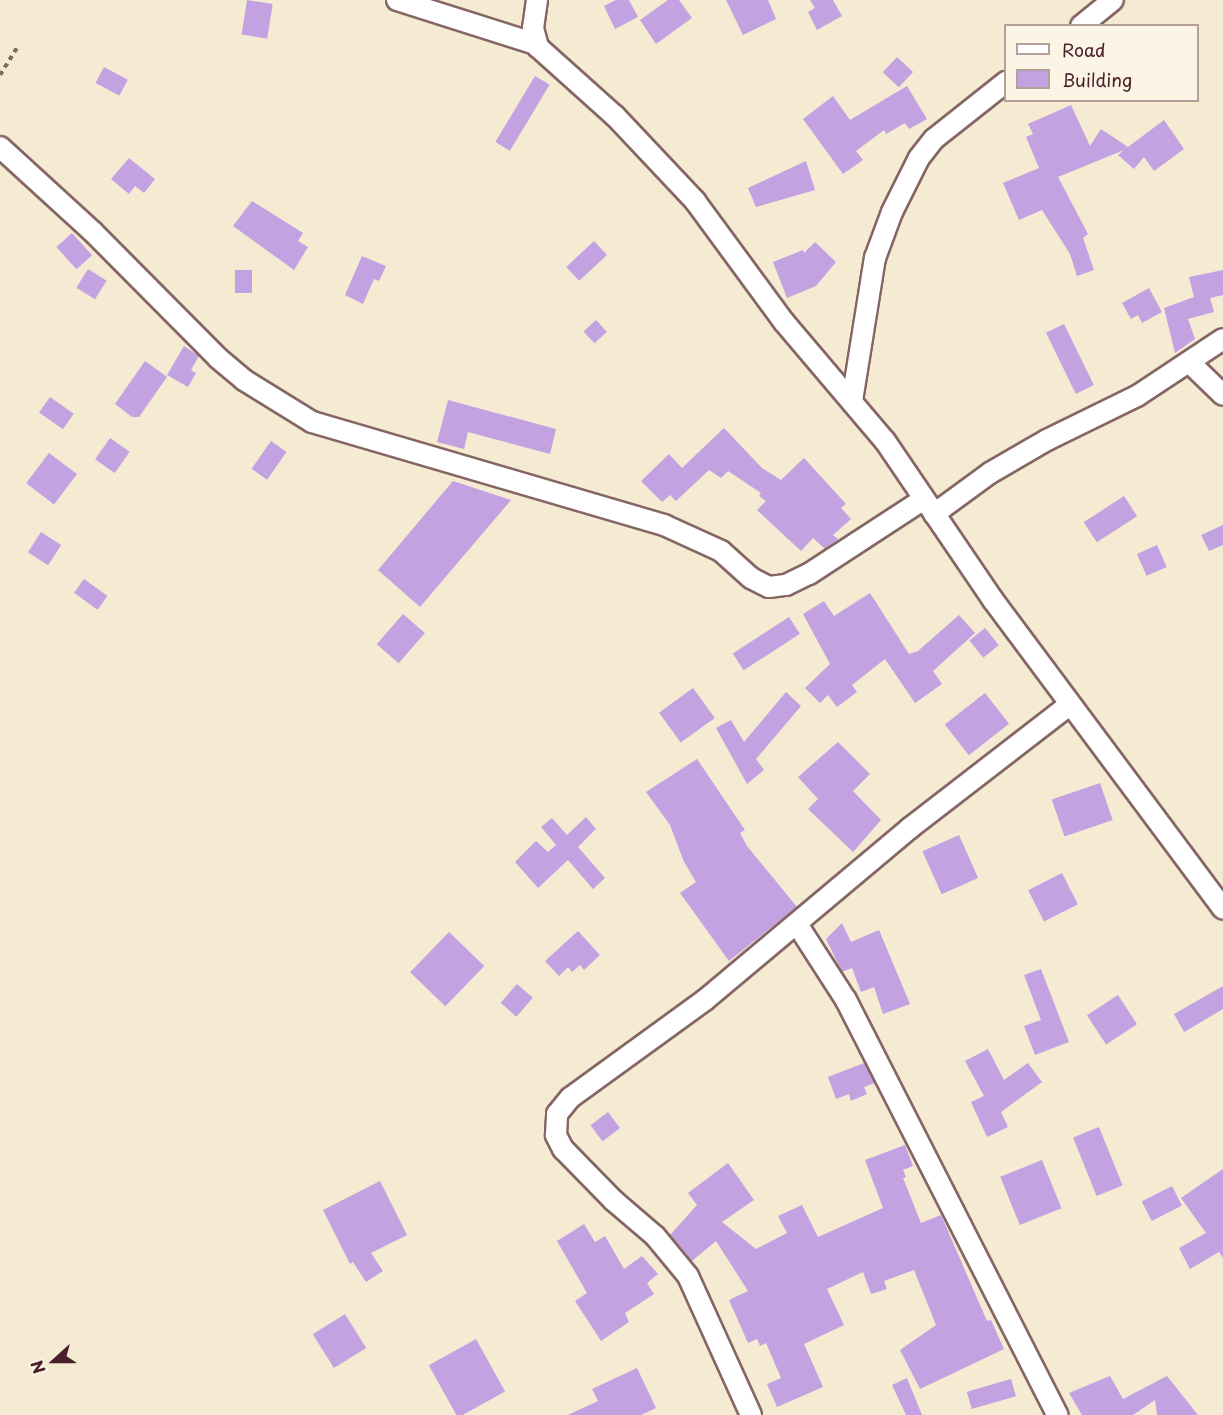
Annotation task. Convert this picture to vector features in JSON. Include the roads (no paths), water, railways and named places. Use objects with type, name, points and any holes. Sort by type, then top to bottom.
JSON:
[{"type":"street","points":[[397,0],[536,44],[674,176],[784,322],[885,441],[1069,705],[1223,909]]},
{"type":"street","points":[[536,44],[533,28],[537,0]]},
{"type":"street","points":[[1083,24],[1113,0]]},
{"type":"street","points":[[852,401],[875,258],[892,212],[919,158],[934,139],[1004,83]]},
{"type":"street","points":[[0,147],[92,231],[244,380],[312,422],[664,525],[721,551],[751,578],[769,587],[786,585],[809,574],[1021,455],[1137,396],[1223,339]]},
{"type":"street","points":[[1189,362],[1223,395]]},
{"type":"street","points":[[752,1415],[688,1276],[655,1236],[614,1201],[563,1149],[555,1125],[561,1108],[570,1098],[686,1014],[910,828],[1069,705]]},
{"type":"street","points":[[797,924],[846,1000],[1057,1415]]}]
